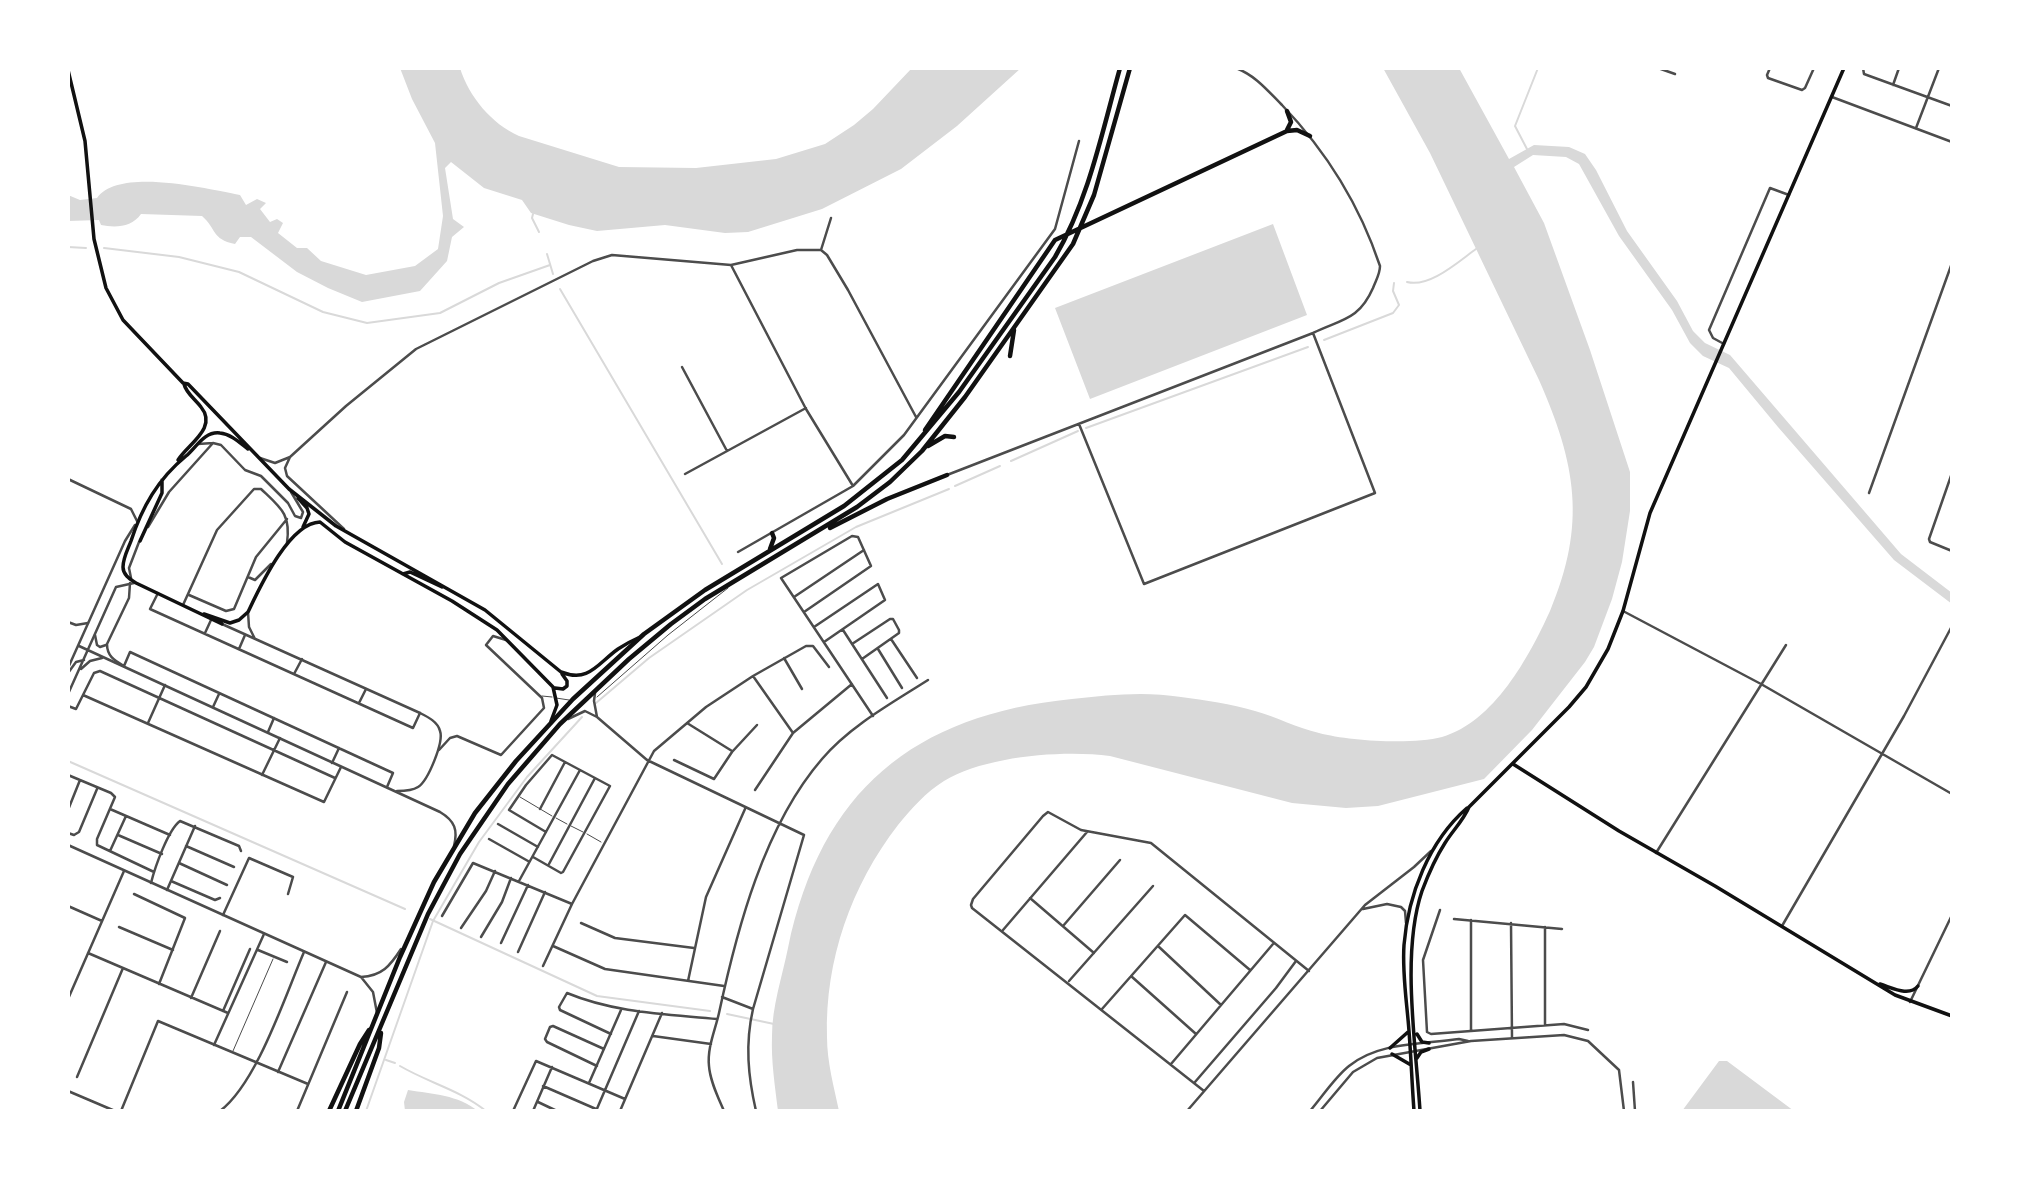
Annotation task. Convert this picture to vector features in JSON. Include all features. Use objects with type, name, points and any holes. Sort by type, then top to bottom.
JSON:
[{"type":"highway","points":[[338,1111],[406,943],[434,882],[475,813],[550,723],[593,679],[644,634],[705,590],[864,492],[916,446],[1055,257],[1076,218],[1120,68]]},
{"type":"highway","points":[[922,451],[965,397],[1073,244],[1103,166],[1130,68]]},
{"type":"highway","points":[[1287,111],[1291,122],[1287,131]]},
{"type":"highway","points":[[916,446],[1055,240],[1220,160],[1287,131],[1297,130],[1310,136]]},
{"type":"highway","points":[[1010,356],[1014,329]]},
{"type":"highway","points":[[815,535],[890,482],[939,438],[954,437]]},
{"type":"highway","points":[[345,1111],[420,930],[450,871],[508,783],[560,724],[671,624],[705,599],[815,535],[887,499],[947,475]]},
{"type":"highway","points":[[769,550],[774,538],[772,533]]},
{"type":"highway","points":[[329,1111],[360,1044],[374,1024]]},
{"type":"highway","points":[[356,1111],[379,1048],[382,1025]]},
{"type":"main road","points":[[1417,1060],[1421,1052],[1429,1046],[1419,1040],[1412,1030],[1404,964],[1406,925],[1421,876],[1433,849],[1450,826],[1553,724],[1586,687],[1608,649],[1623,611],[1644,527],[1844,68]]},
{"type":"main road","points":[[68,69],[85,141],[93,224],[99,265],[106,288],[122,320],[183,383],[185,389],[204,410],[206,422],[201,434],[162,478],[136,523],[123,565],[124,573],[133,582],[230,623],[239,620],[248,612],[271,565],[308,521],[308,510],[200,396],[188,384],[183,383]]},
{"type":"main road","points":[[177,462],[204,438],[216,433],[229,435],[255,455]]},
{"type":"main road","points":[[140,541],[162,493],[162,478]]},
{"type":"main road","points":[[289,489],[350,535],[446,589]]},
{"type":"main road","points":[[302,529],[318,522],[327,527],[345,542],[483,620],[553,687],[561,690],[567,686],[561,672],[485,610],[410,572],[402,574]]},
{"type":"main road","points":[[204,614],[222,624]]},
{"type":"main road","points":[[561,672],[575,676],[585,674],[618,649],[644,634]]},
{"type":"main road","points":[[550,723],[557,705],[553,687]]},
{"type":"main road","points":[[1513,764],[1656,853],[1875,983],[1910,1002],[1952,1016]]},
{"type":"main road","points":[[1414,1111],[1411,958],[1417,908],[1436,858],[1465,818],[1469,807]]},
{"type":"main road","points":[[1875,983],[1909,992],[1918,986]]},
{"type":"main road","points":[[1390,1048],[1412,1030]]},
{"type":"main road","points":[[1413,1051],[1417,1060],[1420,1111]]},
{"type":"main road","points":[[1392,1054],[1411,1065]]},
{"type":"street","points":[[947,475],[1313,333],[1360,311],[1368,300],[1381,270],[1351,198],[1310,136],[1262,83],[1236,68]]},
{"type":"street","points":[[1658,68],[1675,74]]},
{"type":"street","points":[[1770,68],[1768,78],[1802,90],[1814,68]]},
{"type":"street","points":[[1893,85],[1899,68]]},
{"type":"street","points":[[1916,128],[1939,68]]},
{"type":"street","points":[[1863,70],[1864,74],[1952,106]]},
{"type":"street","points":[[1832,97],[1952,142]]},
{"type":"street","points":[[738,552],[853,486],[904,435],[1055,229],[1079,141]]},
{"type":"street","points":[[1724,344],[1713,338],[1709,330],[1770,188],[1789,195]]},
{"type":"street","points":[[821,250],[831,218]]},
{"type":"street","points":[[255,455],[269,462],[280,462],[290,457],[346,406],[416,349],[593,261],[612,255],[731,265],[797,250],[821,250],[827,255],[848,290],[916,417]]},
{"type":"street","points":[[1869,493],[1952,263]]},
{"type":"street","points":[[731,265],[806,408],[853,486]]},
{"type":"street","points":[[1079,424],[1144,583],[1189,566],[1375,493],[1313,333]]},
{"type":"street","points":[[682,367],[727,451]]},
{"type":"street","points":[[685,474],[806,408]]},
{"type":"street","points":[[197,445],[213,443],[226,451],[245,470],[261,476],[288,503],[295,516],[301,518],[303,512],[289,489]]},
{"type":"street","points":[[153,515],[180,477],[213,443]]},
{"type":"street","points":[[290,457],[285,468],[287,476],[350,535]]},
{"type":"street","points":[[1952,473],[1929,539],[1930,542],[1952,551]]},
{"type":"street","points":[[68,479],[127,507],[135,514],[136,523],[125,541],[68,671]]},
{"type":"street","points":[[183,605],[217,530],[254,489],[261,489],[286,514],[287,546]]},
{"type":"street","points":[[188,594],[230,611],[234,609],[256,557],[287,519]]},
{"type":"street","points":[[804,612],[871,566],[858,537],[855,535],[781,579],[873,716]]},
{"type":"street","points":[[94,635],[97,646],[104,647],[107,644],[129,598],[133,582],[128,572],[140,541]]},
{"type":"street","points":[[794,597],[864,550]]},
{"type":"street","points":[[248,577],[258,579],[271,565]]},
{"type":"street","points":[[68,694],[116,587],[133,582]]},
{"type":"street","points":[[814,627],[878,584],[885,600],[824,642]]},
{"type":"street","points":[[158,593],[150,609],[204,634],[413,728],[420,713]]},
{"type":"street","points":[[1623,611],[1761,684],[1952,794]]},
{"type":"street","points":[[248,612],[249,626],[256,639]]},
{"type":"street","points":[[852,644],[893,619],[898,633],[862,659]]},
{"type":"street","points":[[204,634],[211,620]]},
{"type":"street","points":[[68,622],[76,625],[84,634]]},
{"type":"street","points":[[76,625],[89,623]]},
{"type":"street","points":[[222,624],[420,713],[440,728],[442,735],[438,752]]},
{"type":"street","points":[[1782,926],[1910,707],[1952,626]]},
{"type":"street","points":[[842,629],[887,698]]},
{"type":"street","points":[[239,649],[246,635]]},
{"type":"street","points":[[393,791],[410,790],[422,785],[438,752],[450,738],[457,736],[501,754],[544,708],[542,698],[486,645],[490,638],[496,636],[511,644]]},
{"type":"street","points":[[891,639],[917,678]]},
{"type":"street","points":[[107,644],[109,655],[124,666]]},
{"type":"street","points":[[543,966],[572,904],[648,760],[666,740],[706,707],[753,676],[811,645],[829,667]]},
{"type":"street","points":[[1656,853],[1786,645]]},
{"type":"street","points":[[79,646],[448,817],[456,830],[453,849]]},
{"type":"street","points":[[877,649],[902,688]]},
{"type":"street","points":[[124,666],[130,652],[393,773],[387,788]]},
{"type":"street","points":[[79,671],[89,661],[105,658]]},
{"type":"street","points":[[783,658],[802,689]]},
{"type":"street","points":[[294,674],[302,659]]},
{"type":"street","points":[[68,671],[76,662],[84,660]]},
{"type":"street","points":[[68,706],[76,709],[94,673],[100,671],[335,778]]},
{"type":"street","points":[[753,676],[793,733]]},
{"type":"street","points":[[724,1111],[710,1074],[711,1044],[724,986],[754,885],[780,825],[802,785],[823,758],[873,716],[928,680]]},
{"type":"street","points":[[755,790],[793,733],[852,684]]},
{"type":"street","points":[[148,724],[165,685]]},
{"type":"street","points":[[359,704],[366,688]]},
{"type":"street","points":[[596,690],[594,701],[597,717]]},
{"type":"street","points":[[213,707],[219,693]]},
{"type":"street","points":[[83,695],[324,803],[341,767]]},
{"type":"street","points":[[560,724],[585,711],[597,717],[648,760],[804,835],[753,1009],[748,1035],[748,1074],[756,1111]]},
{"type":"street","points":[[268,732],[274,718]]},
{"type":"street","points":[[688,723],[732,751]]},
{"type":"street","points":[[674,760],[712,779],[732,751],[757,725]]},
{"type":"street","points":[[262,775],[280,738]]},
{"type":"street","points":[[332,762],[338,748]]},
{"type":"street","points":[[533,857],[564,872],[610,786],[552,755],[517,796],[509,810],[546,832]]},
{"type":"street","points":[[540,809],[565,762]]},
{"type":"street","points":[[519,881],[580,770]]},
{"type":"street","points":[[68,775],[114,795],[97,845],[154,872]]},
{"type":"street","points":[[548,865],[595,778]]},
{"type":"street","points":[[68,810],[80,780]]},
{"type":"street","points":[[68,833],[76,835],[98,787]]},
{"type":"street","points":[[688,981],[706,897],[745,808]]},
{"type":"street","points":[[110,809],[170,835]]},
{"type":"street","points":[[1204,1091],[976,911],[971,905],[1007,856],[1048,811],[1074,828],[1151,843],[1309,971]]},
{"type":"street","points":[[110,851],[126,816]]},
{"type":"street","points":[[151,883],[170,835],[180,821],[239,846],[241,852]]},
{"type":"street","points":[[498,824],[538,847]]},
{"type":"street","points":[[167,890],[195,827]]},
{"type":"street","points":[[1003,930],[1087,832]]},
{"type":"street","points":[[118,835],[162,854]]},
{"type":"street","points":[[489,839],[530,862]]},
{"type":"street","points":[[68,845],[361,977],[373,992],[377,1017]]},
{"type":"street","points":[[186,846],[234,867]]},
{"type":"street","points":[[1187,1111],[1365,905],[1433,849]]},
{"type":"street","points":[[223,915],[249,858],[293,877],[288,894]]},
{"type":"street","points":[[1063,926],[1120,860]]},
{"type":"street","points":[[179,863],[227,885]]},
{"type":"street","points":[[442,916],[473,863],[572,904]]},
{"type":"street","points":[[68,999],[124,871]]},
{"type":"street","points":[[461,928],[486,891],[495,871]]},
{"type":"street","points":[[481,937],[502,902],[511,878]]},
{"type":"street","points":[[171,881],[215,900],[220,898]]},
{"type":"street","points":[[501,943],[528,885]]},
{"type":"street","points":[[1069,982],[1153,886]]},
{"type":"street","points":[[518,952],[545,892]]},
{"type":"street","points":[[134,894],[185,918],[159,984]]},
{"type":"street","points":[[1030,897],[1094,953]]},
{"type":"street","points":[[1363,909],[1388,904],[1401,907],[1405,911],[1406,925]]},
{"type":"street","points":[[68,906],[102,922]]},
{"type":"street","points":[[1440,910],[1423,960],[1426,1030],[1431,1034],[1564,1024],[1588,1030]]},
{"type":"street","points":[[1102,1009],[1185,915],[1250,970]]},
{"type":"street","points":[[1910,1002],[1952,915]]},
{"type":"street","points":[[1454,919],[1562,929]]},
{"type":"street","points":[[1471,920],[1471,1031]]},
{"type":"street","points":[[581,923],[615,938],[694,948]]},
{"type":"street","points":[[1511,923],[1511,1038]]},
{"type":"street","points":[[119,926],[173,950]]},
{"type":"street","points":[[1545,927],[1545,1025]]},
{"type":"street","points":[[191,998],[220,931]]},
{"type":"street","points":[[215,1045],[264,934]]},
{"type":"street","points":[[1171,1064],[1273,942]]},
{"type":"street","points":[[361,977],[384,972],[406,943]]},
{"type":"street","points":[[553,946],[605,969],[724,986]]},
{"type":"street","points":[[1158,946],[1221,1005]]},
{"type":"street","points":[[223,1011],[250,949]]},
{"type":"street","points":[[256,949],[287,962]]},
{"type":"street","points":[[220,1111],[243,1087],[256,1063],[304,952]]},
{"type":"street","points":[[88,953],[228,1013]]},
{"type":"street","points":[[1195,1083],[1296,961]]},
{"type":"street","points":[[278,1072],[327,962]]},
{"type":"street","points":[[76,1077],[123,968]]},
{"type":"street","points":[[1132,976],[1196,1034]]},
{"type":"street","points":[[297,1111],[347,992]]},
{"type":"street","points":[[611,1034],[559,1009],[565,994],[594,1005],[621,1010],[717,1020]]},
{"type":"street","points":[[722,997],[753,1009]]},
{"type":"street","points":[[589,1083],[621,1010]]},
{"type":"street","points":[[543,1086],[596,1110],[639,1011]]},
{"type":"street","points":[[620,1111],[662,1013]]},
{"type":"street","points":[[121,1111],[158,1021],[308,1084]]},
{"type":"street","points":[[597,1066],[545,1039],[551,1026],[604,1049]]},
{"type":"street","points":[[1310,1111],[1350,1066],[1364,1057],[1390,1048],[1564,1035],[1588,1041],[1619,1070],[1624,1111]]},
{"type":"street","points":[[653,1036],[711,1044]]},
{"type":"street","points":[[1320,1111],[1353,1072],[1371,1060],[1429,1046]]},
{"type":"street","points":[[513,1111],[536,1060],[625,1099]]},
{"type":"street","points":[[533,1111],[552,1067]]},
{"type":"street","points":[[1633,1083],[1635,1111]]},
{"type":"street","points":[[68,1091],[115,1111]]},
{"type":"street","points":[[537,1102],[557,1111]]},
{"type":"lane","points":[[533,695],[589,701],[734,582]]},
{"type":"lane","points":[[517,796],[604,844]]},
{"type":"lane","points":[[233,1053],[274,957]]},
{"type":"shaded area","points":[[400,68],[460,68],[469,89],[483,108],[509,131],[519,136],[619,167],[696,168],[776,159],[825,144],[873,109],[912,68],[1021,68],[957,126],[901,169],[822,209],[748,232],[725,233],[665,225],[597,231],[569,225],[531,213],[522,200],[484,188],[451,162],[445,168],[453,219],[464,227],[452,237],[447,261],[420,291],[362,302],[297,272],[251,237],[240,237],[235,244],[227,242],[218,236],[202,216],[141,214],[133,222],[118,226],[101,225],[99,220],[68,221],[68,195],[80,200],[97,198],[108,189],[143,182],[186,185],[240,195],[246,205],[257,199],[266,203],[260,209],[270,222],[277,219],[283,223],[278,233],[297,248],[307,248],[321,261],[366,275],[415,266],[438,249],[443,216],[435,143],[412,99]]},
{"type":"shaded area","points":[[1383,68],[1459,68],[1509,159],[1534,145],[1569,147],[1585,154],[1627,231],[1677,301],[1693,331],[1705,343],[1730,355],[1901,554],[1952,593],[1952,604],[1894,560],[1729,368],[1703,356],[1690,343],[1672,310],[1619,236],[1579,164],[1566,157],[1533,155],[1514,167],[1544,223],[1590,350],[1630,472],[1630,511],[1622,562],[1594,647],[1532,730],[1484,779],[1378,806],[1346,808],[1292,803],[1110,756],[1091,754],[1047,755],[1002,761],[981,766],[944,781],[914,807],[881,848],[854,899],[844,925],[831,980],[827,1037],[839,1111],[778,1111],[772,1055],[774,1014],[803,893],[824,845],[850,804],[883,771],[921,743],[965,723],[1015,708],[1072,699],[1140,694],[1167,695],[1237,706],[1332,736],[1380,741],[1414,741],[1442,737],[1461,729],[1493,703],[1508,686],[1532,648],[1562,580],[1569,550],[1573,522],[1572,494],[1562,439],[1539,380],[1430,153]]},
{"type":"shaded area","points":[[1273,224],[1307,315],[1090,399],[1055,308]]},
{"type":"shaded area","points":[[1719,1061],[1727,1061],[1794,1111],[1682,1111]]},
{"type":"shaded area","points":[[408,1090],[454,1098],[478,1111],[405,1111],[404,1102]]},
{"type":"waterway","points":[[1528,151],[1515,126],[1538,68]]},
{"type":"waterway","points":[[533,214],[532,218],[539,232]]},
{"type":"waterway","points":[[68,247],[86,248]]},
{"type":"waterway","points":[[104,248],[179,257],[239,272],[323,312],[367,323],[440,313],[499,283],[550,265]]},
{"type":"waterway","points":[[1407,282],[1416,283],[1434,277],[1476,249]]},
{"type":"waterway","points":[[547,254],[553,274]]},
{"type":"waterway","points":[[1324,340],[1393,313],[1399,305],[1393,291],[1394,283]]},
{"type":"waterway","points":[[560,289],[722,564]]},
{"type":"waterway","points":[[1086,428],[1308,347]]},
{"type":"waterway","points":[[1011,461],[1078,431]]},
{"type":"waterway","points":[[955,486],[1000,466]]},
{"type":"waterway","points":[[596,703],[649,658],[747,590],[856,527],[949,489]]},
{"type":"waterway","points":[[366,1111],[433,921],[479,842],[527,777],[582,717]]},
{"type":"waterway","points":[[68,761],[405,909]]},
{"type":"waterway","points":[[430,919],[597,996],[710,1011]]},
{"type":"waterway","points":[[727,1014],[774,1024]]},
{"type":"waterway","points":[[386,1060],[395,1063]]},
{"type":"waterway","points":[[400,1066],[466,1098],[486,1111]]}]
